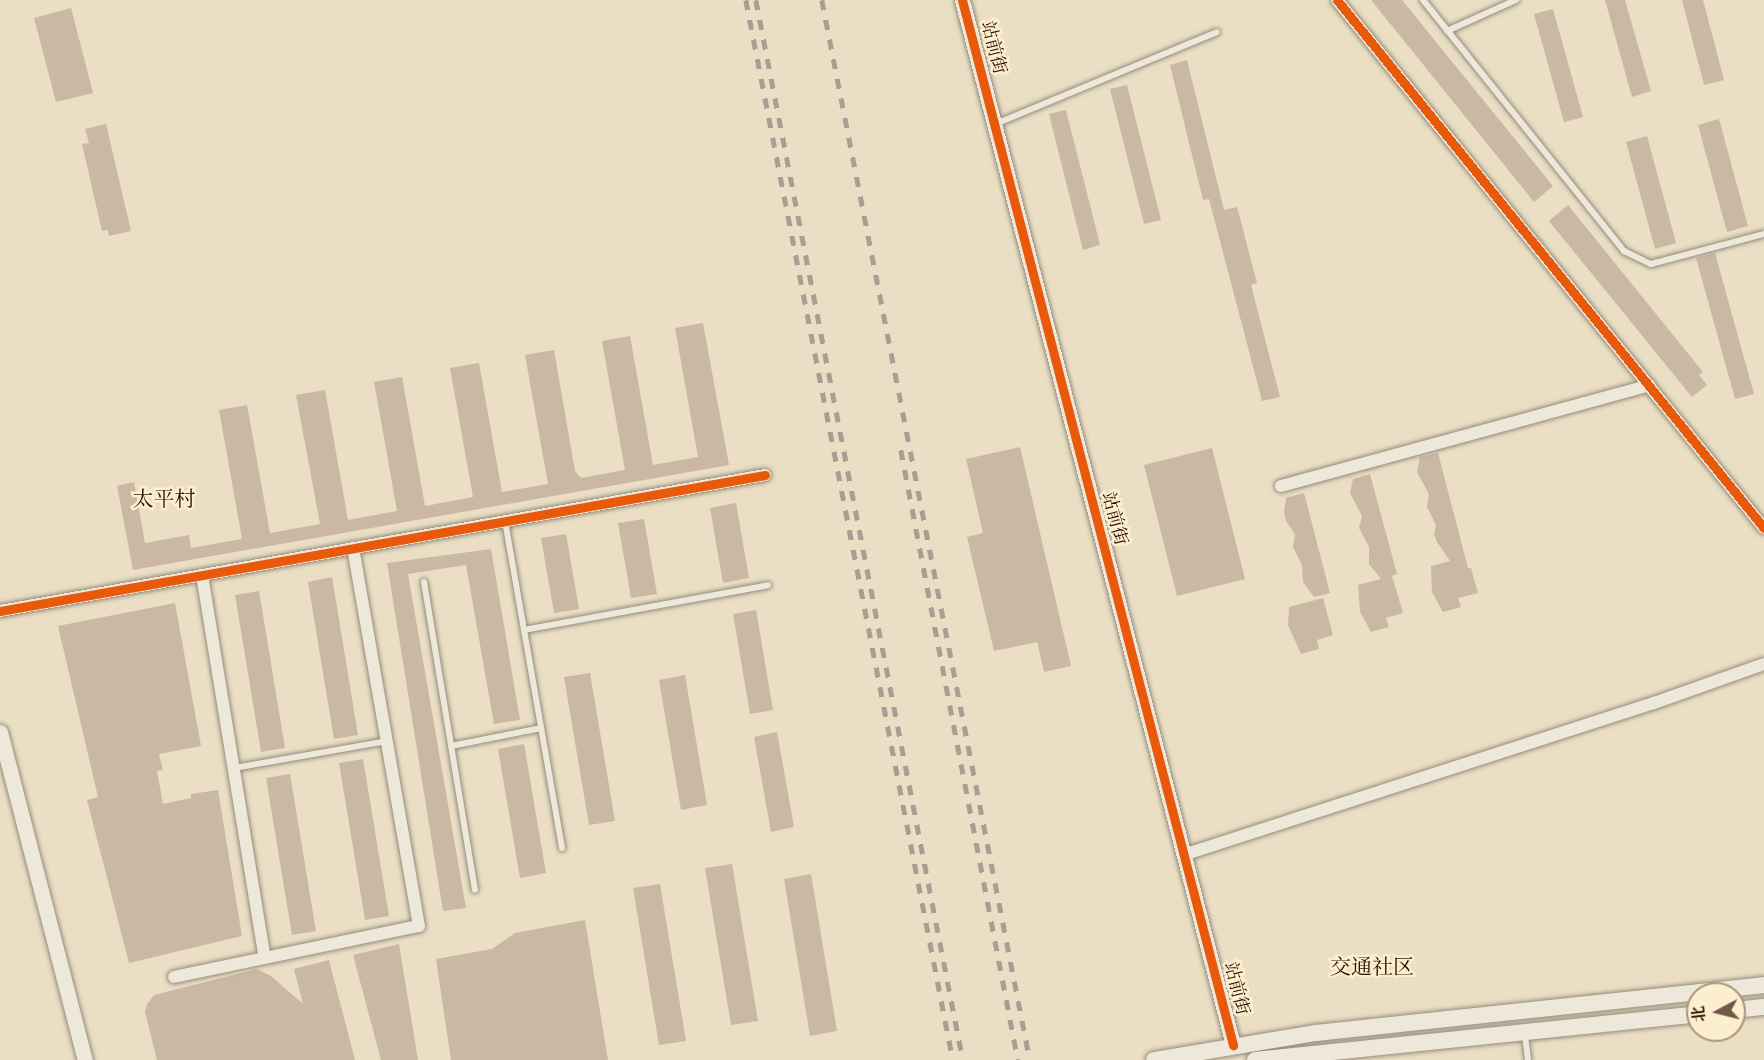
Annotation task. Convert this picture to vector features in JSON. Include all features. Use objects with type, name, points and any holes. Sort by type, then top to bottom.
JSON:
[{"type":"main road","points":[[1154,1060],[1316,1033],[1764,985]]},
{"type":"main road","points":[[1746,1009],[1764,1007]]},
{"type":"main road","points":[[1255,1060],[1686,1015]]},
{"type":"street","name":"站前街","points":[[962,0],[1233,1046]]},
{"type":"street","points":[[1337,0],[1764,528]]},
{"type":"street","points":[[1281,486],[1649,385]]},
{"type":"street","points":[[0,611],[765,474]]},
{"type":"street","points":[[174,977],[419,926],[354,548]]},
{"type":"street","points":[[202,575],[265,958]]},
{"type":"street","points":[[1184,855],[1654,703],[1764,664]]},
{"type":"street","points":[[0,732],[85,1060]]},
{"type":"lane","points":[[1423,0],[1624,251],[1652,264],[1764,234]]},
{"type":"lane","points":[[1447,31],[1516,0]]},
{"type":"lane","points":[[994,125],[1216,32]]},
{"type":"lane","points":[[505,521],[562,848]]},
{"type":"lane","points":[[424,582],[475,890]]},
{"type":"lane","points":[[524,630],[768,585]]},
{"type":"lane","points":[[451,746],[541,728]]},
{"type":"lane","points":[[234,768],[387,741]]},
{"type":"lane","points":[[1525,1031],[1528,1060]]},
{"type":"building","points":[[1371,0],[1402,0],[1553,186],[1534,202]]},
{"type":"building","points":[[1605,0],[1625,0],[1651,91],[1632,97]]},
{"type":"building","points":[[1682,0],[1703,0],[1724,80],[1704,85]]},
{"type":"building","points":[[71,8],[93,93],[56,102],[34,18]]},
{"type":"building","points":[[1553,9],[1583,117],[1564,122],[1534,14]]},
{"type":"building","points":[[1187,60],[1224,210],[1237,207],[1257,283],[1251,285],[1280,397],[1262,401],[1209,199],[1203,200],[1170,65]]},
{"type":"building","points":[[1127,85],[1161,220],[1144,224],[1110,89]]},
{"type":"building","points":[[1066,110],[1100,245],[1083,250],[1049,114]]},
{"type":"building","points":[[1719,119],[1748,226],[1727,232],[1698,125]]},
{"type":"building","points":[[106,124],[131,231],[109,236],[108,230],[102,231],[82,144],[89,143],[85,129]]},
{"type":"building","points":[[1647,136],[1676,243],[1655,249],[1626,142]]},
{"type":"building","points":[[1568,205],[1703,372],[1699,375],[1707,385],[1692,397],[1549,221]]},
{"type":"building","points":[[1715,253],[1754,394],[1735,399],[1696,258]]},
{"type":"building","points":[[703,323],[729,465],[133,570],[117,486],[134,482],[145,543],[189,535],[191,548],[242,539],[219,410],[247,405],[270,533],[320,524],[296,395],[325,390],[348,520],[397,511],[374,382],[402,377],[425,506],[473,497],[450,368],[479,363],[502,492],[548,484],[525,355],[554,350],[575,471],[581,478],[625,470],[602,341],[630,336],[653,465],[698,457],[675,328]]},
{"type":"building","points":[[1020,447],[1071,666],[1044,672],[1037,642],[994,651],[967,537],[983,533],[966,459]]},
{"type":"building","points":[[1212,448],[1245,579],[1177,596],[1144,465]]},
{"type":"building","points":[[1438,453],[1468,568],[1471,568],[1478,593],[1458,598],[1461,607],[1443,612],[1432,592],[1431,566],[1450,561],[1434,534],[1436,525],[1427,507],[1429,494],[1417,472],[1420,457]]},
{"type":"building","points":[[1370,474],[1397,574],[1392,576],[1403,613],[1386,618],[1389,627],[1371,632],[1360,612],[1358,585],[1381,579],[1369,564],[1369,547],[1359,528],[1362,516],[1350,493],[1353,479]]},
{"type":"building","points":[[1304,493],[1330,593],[1314,597],[1303,582],[1302,565],[1293,547],[1295,534],[1286,521],[1284,512],[1286,498]]},
{"type":"building","points":[[736,503],[749,578],[723,583],[710,508]]},
{"type":"building","points":[[644,519],[657,594],[631,598],[618,523]]},
{"type":"building","points":[[566,534],[579,609],[554,613],[541,538]]},
{"type":"building","points":[[491,549],[520,720],[494,724],[466,565],[408,574],[466,908],[443,911],[387,563]]},
{"type":"building","points":[[332,577],[358,735],[334,739],[308,582]]},
{"type":"building","points":[[259,591],[285,748],[261,752],[235,595]]},
{"type":"building","points":[[1323,598],[1333,635],[1317,640],[1319,649],[1301,654],[1288,625],[1289,607]]},
{"type":"building","points":[[175,603],[201,746],[159,754],[163,770],[157,771],[163,804],[191,798],[191,794],[218,790],[242,936],[129,963],[87,800],[98,797],[58,626]]},
{"type":"building","points":[[756,610],[773,710],[750,714],[733,614]]},
{"type":"building","points":[[590,673],[615,821],[589,825],[564,677]]},
{"type":"building","points":[[685,675],[707,805],[681,810],[659,680]]},
{"type":"building","points":[[777,732],[794,827],[771,832],[754,737]]},
{"type":"building","points":[[524,744],[546,873],[520,878],[498,749]]},
{"type":"building","points":[[363,759],[389,916],[365,920],[339,763]]},
{"type":"building","points":[[290,774],[316,931],[292,935],[266,778]]},
{"type":"building","points":[[732,864],[758,1021],[731,1025],[705,868]]},
{"type":"building","points":[[811,874],[837,1031],[810,1036],[784,879]]},
{"type":"building","points":[[660,884],[686,1041],[659,1045],[633,888]]},
{"type":"building","points":[[585,920],[608,1060],[451,1060],[436,959],[492,949],[515,933]]},
{"type":"building","points":[[399,944],[418,1060],[381,1060],[353,955]]},
{"type":"building","points":[[329,960],[355,1060],[157,1060],[145,1012],[147,1004],[154,995],[257,969],[271,976],[303,1004],[294,969]]},
{"type":"railway","points":[[746,0],[953,1060]]},
{"type":"railway","points":[[756,0],[963,1060]]},
{"type":"railway","points":[[822,0],[1030,1060]]},
{"type":"railway","points":[[901,450],[1018,1060]]},
{"type":"cycle path","points":[[962,0],[1233,1045]]},
{"type":"cycle path","points":[[1337,0],[1764,528]]},
{"type":"cycle path","points":[[0,611],[765,475]]},
{"type":"district","name":"太平村","points":[[164,501]]},
{"type":"district","name":"交通社区","points":[[1372,969]]}]
